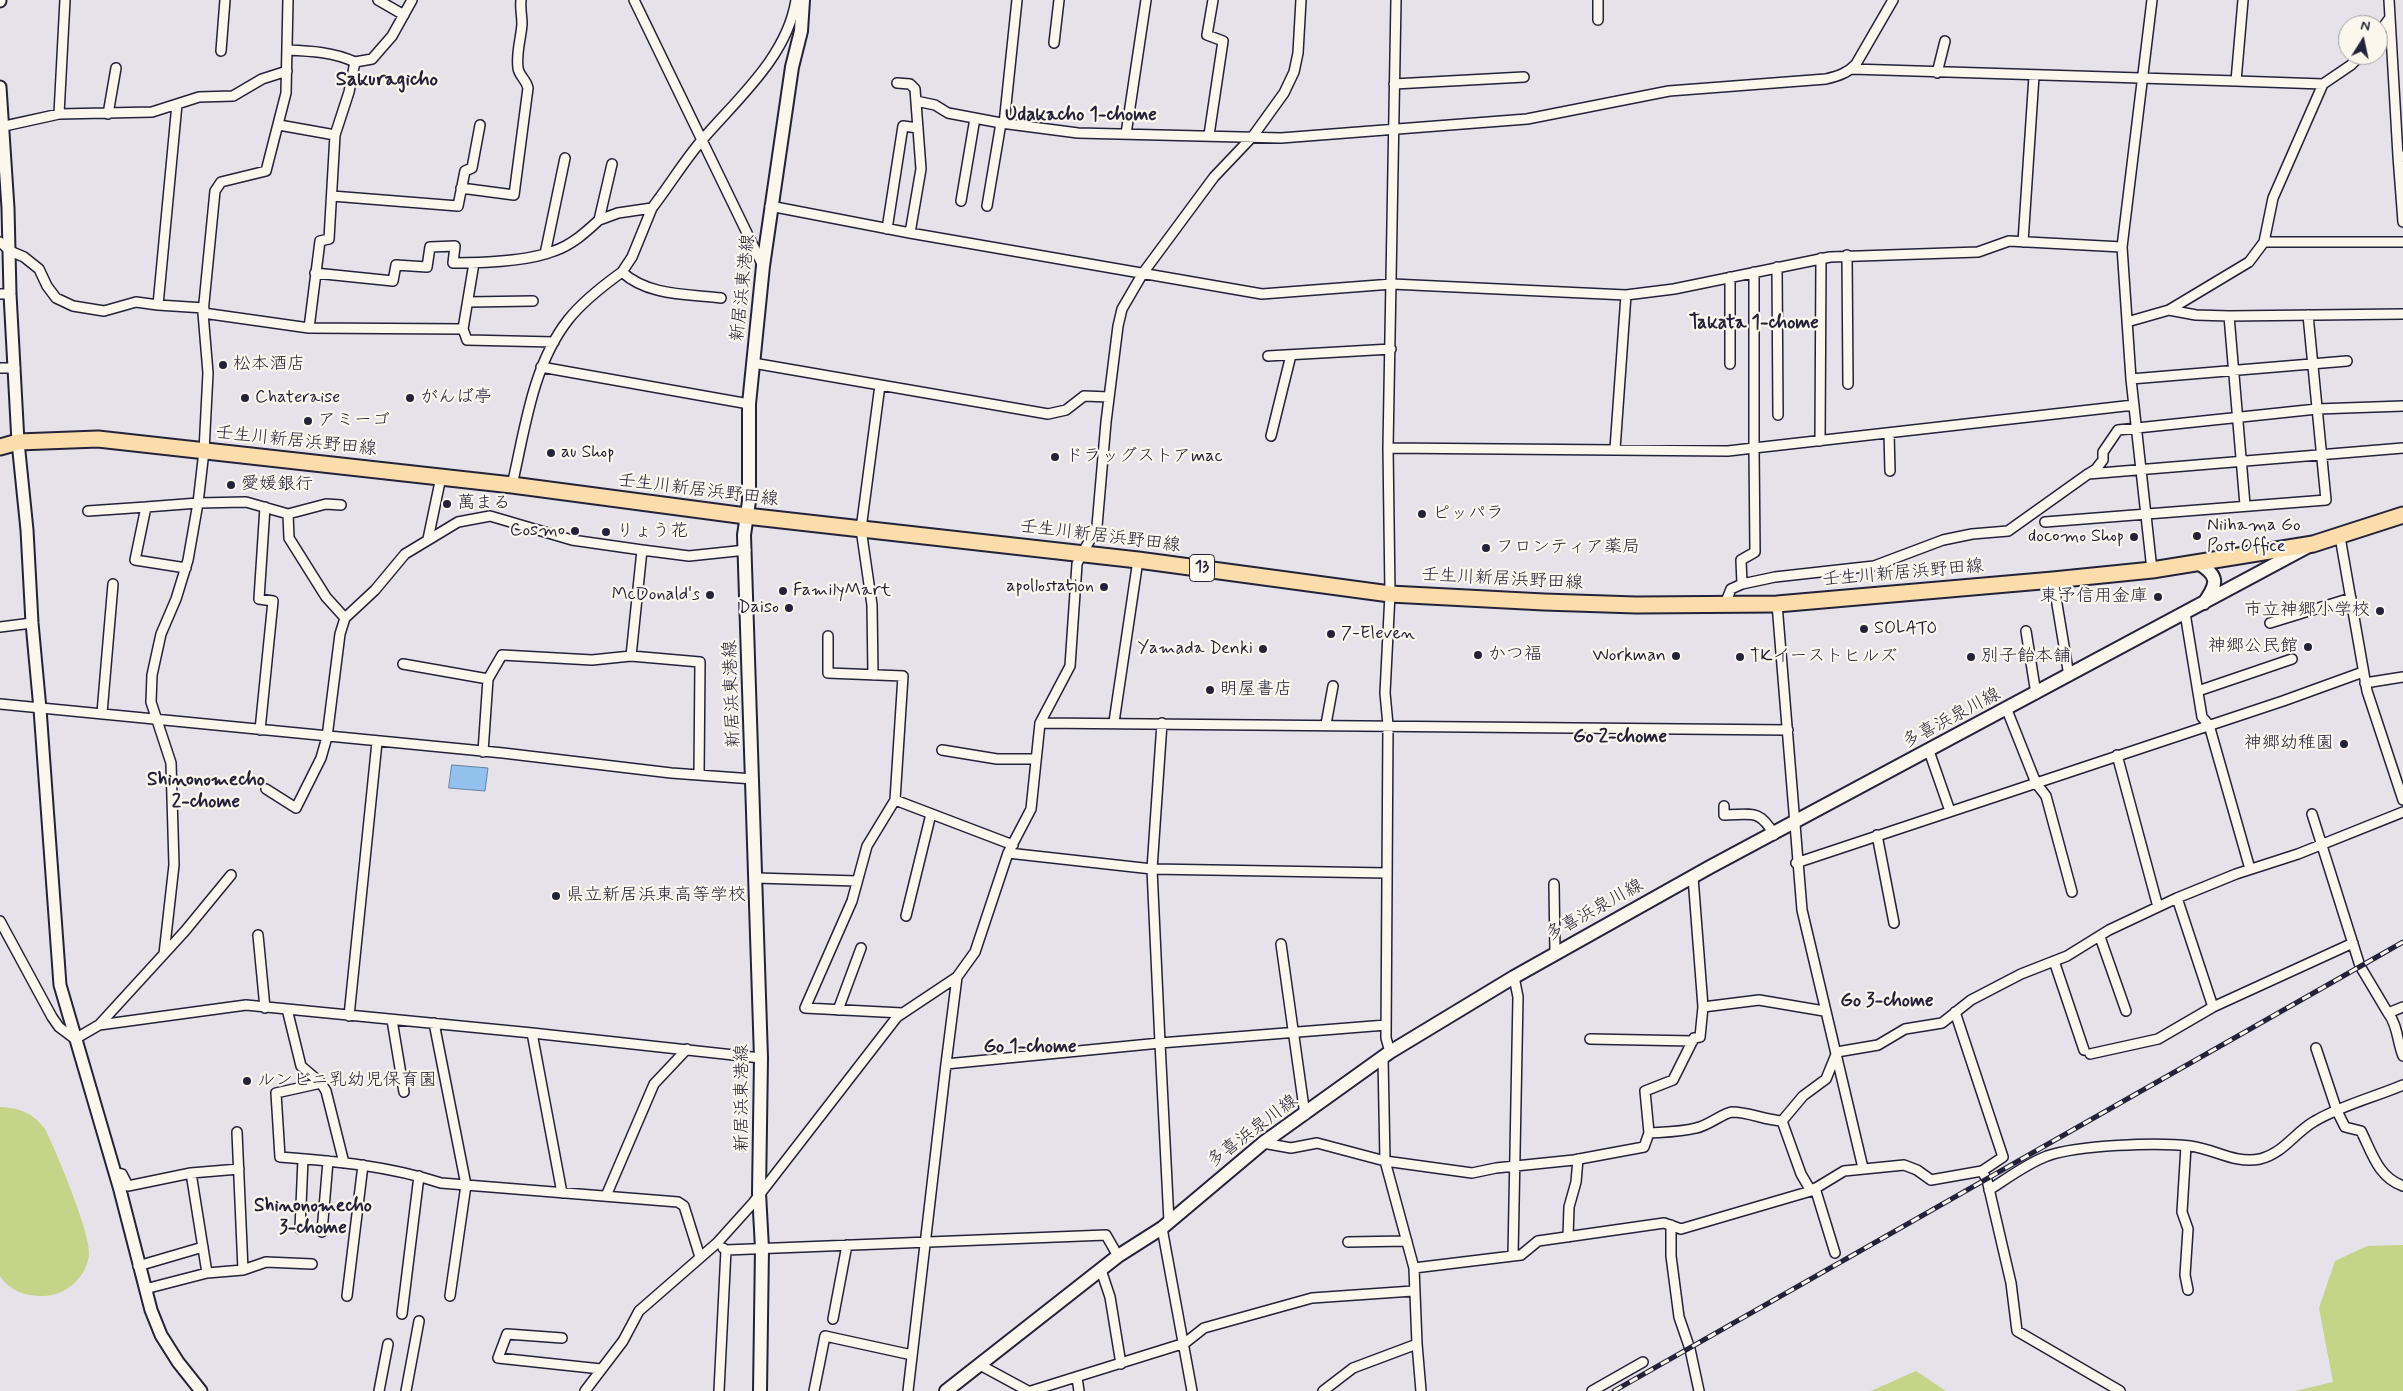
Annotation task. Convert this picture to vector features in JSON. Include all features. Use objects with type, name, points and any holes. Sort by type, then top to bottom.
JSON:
[{"type":"main road","name":"新居浜東港線","points":[[760,1391],[762,1248],[759,1193],[761,1058],[746,550],[746,516],[749,501],[749,404],[770,206],[792,67],[800,31],[802,0]]},
{"type":"main road","name":"壬生川新居浜野田線","points":[[0,447],[18,442],[98,439],[512,485],[746,516],[1138,560],[1390,594],[1544,602],[1777,604],[2152,570],[2313,544],[2340,537],[2403,515]]},
{"type":"main road","name":"多喜浜泉川線","points":[[946,1391],[1118,1256],[1165,1225],[1263,1143],[1387,1055],[1555,953],[2313,544]]},
{"type":"main road","points":[[2198,563],[2210,571],[2215,580],[2213,589],[2204,603]]},
{"type":"street","points":[[58,114],[64,0]]},
{"type":"street","points":[[221,51],[225,0]]},
{"type":"street","points":[[164,954],[174,865],[173,808],[171,763],[151,702],[152,675],[161,634],[176,599],[186,568],[198,502],[204,451],[208,373],[204,310],[215,191],[221,182],[266,171],[286,93],[288,0]]},
{"type":"street","points":[[378,0],[404,15]]},
{"type":"street","points":[[287,50],[325,53],[341,56],[355,62],[372,59],[392,36],[412,0]]},
{"type":"street","points":[[461,188],[514,195],[528,88],[526,80],[520,74],[518,68],[517,46],[522,24],[521,0]]},
{"type":"street","points":[[634,0],[763,266]]},
{"type":"street","points":[[512,485],[541,367],[554,342],[568,319],[622,272],[632,257],[652,208],[701,140],[728,113],[784,39],[796,0]]},
{"type":"street","points":[[987,206],[1002,124],[1017,0]]},
{"type":"street","points":[[1054,43],[1059,0]]},
{"type":"street","points":[[1126,134],[1146,0]]},
{"type":"street","points":[[1209,135],[1223,41],[1208,35],[1213,0]]},
{"type":"street","points":[[585,1391],[623,1341],[639,1311],[717,1243],[902,1013],[957,977],[975,952],[1010,849],[1031,809],[1040,723],[1070,666],[1078,564],[1081,554],[1097,526],[1109,398],[1118,326],[1122,309],[1143,273],[1214,177],[1253,136],[1284,94],[1294,72],[1298,53],[1301,0]]},
{"type":"street","points":[[1396,0],[1392,129],[1392,284],[1388,448],[1390,594],[1386,693],[1388,725],[1385,1161],[1414,1268],[1413,1291],[1421,1391]]},
{"type":"street","points":[[1598,0],[1598,20]]},
{"type":"street","points":[[1852,70],[1893,0]]},
{"type":"street","points":[[2152,0],[2122,247],[2134,406],[2152,570]]},
{"type":"street","points":[[2236,81],[2243,0]]},
{"type":"street","points":[[2389,0],[2401,156],[2403,222]]},
{"type":"street","points":[[1937,73],[1945,41]]},
{"type":"street","points":[[309,328],[320,241],[329,238],[335,134],[349,92],[355,62]]},
{"type":"street","points":[[2127,322],[2169,310],[2249,262],[2264,242],[2272,198],[2323,84],[2351,65]]},
{"type":"street","points":[[108,114],[116,68]]},
{"type":"street","points":[[916,101],[935,106],[948,113],[1002,124],[1078,133],[1281,138],[1528,119],[1669,91],[1826,79],[1852,70],[2323,84]]},
{"type":"street","points":[[2,127],[58,114],[152,112],[199,97],[233,96],[262,78],[287,71]]},
{"type":"street","points":[[2022,242],[2034,76]]},
{"type":"street","points":[[1394,84],[1524,77]]},
{"type":"street","points":[[897,82],[910,84],[915,89],[921,169],[910,233]]},
{"type":"street","points":[[0,87],[10,251],[5,294],[15,368],[18,442],[27,530],[32,623],[60,986],[115,1173],[138,1266],[161,1335],[178,1362],[201,1391]]},
{"type":"street","points":[[158,305],[177,104]]},
{"type":"street","points":[[961,202],[975,118]]},
{"type":"street","points":[[332,196],[458,206],[465,171],[472,168],[480,124]]},
{"type":"street","points":[[279,125],[335,134]]},
{"type":"street","points":[[887,229],[903,126],[918,128]]},
{"type":"street","points":[[545,254],[565,158]]},
{"type":"street","points":[[599,220],[612,164]]},
{"type":"street","points":[[770,206],[887,229],[1262,294],[1392,284],[1626,295],[1674,289],[1820,258],[1847,255],[1978,252],[2009,241],[2122,247]]},
{"type":"street","points":[[315,272],[393,281],[396,265],[427,267],[430,247],[455,246],[453,263],[474,263],[545,254],[556,251],[576,240],[599,220],[631,210],[652,208]]},
{"type":"street","points":[[0,242],[10,251],[24,257],[39,269],[47,286],[56,298],[73,306],[104,311],[136,302],[204,310],[309,328],[463,329]]},
{"type":"street","points":[[2264,242],[2403,242]]},
{"type":"street","points":[[1847,255],[1848,384]]},
{"type":"street","points":[[1820,258],[1820,441]]},
{"type":"street","points":[[474,263],[463,329],[467,340],[554,342]]},
{"type":"street","points":[[1776,267],[1778,415]]},
{"type":"street","points":[[622,272],[633,282],[658,290],[721,298]]},
{"type":"street","points":[[1742,584],[1741,560],[1755,552],[1754,272]]},
{"type":"street","points":[[1730,277],[1730,364]]},
{"type":"street","points":[[1615,449],[1626,295]]},
{"type":"street","points":[[468,302],[533,301]]},
{"type":"street","points":[[2169,310],[2196,315],[2229,316],[2403,314]]},
{"type":"street","points":[[2045,522],[2326,500],[2308,315]]},
{"type":"street","points":[[2229,316],[2245,506]]},
{"type":"street","points":[[1268,356],[1391,349]]},
{"type":"street","points":[[1271,436],[1291,354]]},
{"type":"street","points":[[2132,378],[2347,361]]},
{"type":"street","points":[[753,363],[1048,414],[1066,410],[1084,396],[1109,398]]},
{"type":"street","points":[[541,367],[749,404]]},
{"type":"street","points":[[0,368],[15,368]]},
{"type":"street","points":[[873,675],[872,605],[861,529],[880,385]]},
{"type":"street","points":[[1388,448],[1728,451],[2134,406]]},
{"type":"street","points":[[1725,604],[1732,589],[1742,584],[1775,577],[1874,566],[1943,540],[1972,534],[2008,531],[2096,469],[2103,460],[2103,452],[2118,430],[2137,426],[2317,409],[2403,406]]},
{"type":"street","points":[[1889,433],[1890,471]]},
{"type":"street","points":[[2088,474],[2403,448]]},
{"type":"street","points":[[428,539],[441,477]]},
{"type":"street","points":[[88,511],[198,502],[246,502],[288,514],[326,504],[340,505]]},
{"type":"street","points":[[146,507],[135,560],[186,568]]},
{"type":"street","points":[[260,730],[273,601],[259,599],[265,507]]},
{"type":"street","points":[[288,514],[289,538],[326,596],[345,618]]},
{"type":"street","points":[[266,789],[296,808],[321,758],[327,737],[340,634],[345,618],[375,590],[405,554],[458,522],[490,516],[572,540],[689,556],[746,550]]},
{"type":"street","points":[[2340,537],[2365,683],[2403,800]]},
{"type":"street","points":[[632,656],[642,550]]},
{"type":"street","points":[[1114,722],[1138,560]]},
{"type":"street","points":[[2053,580],[2069,676]]},
{"type":"street","points":[[102,713],[113,584]]},
{"type":"street","points":[[2270,624],[2351,598]]},
{"type":"street","points":[[1777,604],[1788,730],[1796,863],[1802,910],[1824,1011],[1863,1168]]},
{"type":"street","points":[[2185,613],[2202,717],[2208,726],[2250,869]]},
{"type":"street","points":[[0,627],[32,623]]},
{"type":"street","points":[[2026,631],[2036,694]]},
{"type":"street","points":[[828,636],[828,673],[903,676],[896,800],[867,846],[852,901],[805,1008],[902,1013]]},
{"type":"street","points":[[483,752],[488,679],[502,655],[592,660],[632,656],[700,662],[699,775]]},
{"type":"street","points":[[2198,691],[2292,659]]},
{"type":"street","points":[[403,664],[488,679]]},
{"type":"street","points":[[1796,863],[2364,672]]},
{"type":"street","points":[[2365,683],[2403,677]]},
{"type":"street","points":[[1326,724],[1333,686]]},
{"type":"street","points":[[0,704],[753,779]]},
{"type":"street","points":[[2007,710],[2036,783],[2046,796],[2072,892]]},
{"type":"street","points":[[1040,723],[1114,722],[1788,730]]},
{"type":"street","points":[[1162,723],[1152,869],[1160,1043],[1165,1225],[1192,1391]]},
{"type":"street","points":[[349,1016],[377,742]]},
{"type":"street","points":[[942,750],[997,759],[1036,758]]},
{"type":"street","points":[[1929,751],[1950,811]]},
{"type":"street","points":[[2117,755],[2158,907]]},
{"type":"street","points":[[896,800],[1010,849],[1152,869],[1387,874]]},
{"type":"street","points":[[1724,806],[1724,815],[1756,815],[1762,817],[1774,835]]},
{"type":"street","points":[[1782,1121],[1803,1096],[1826,1079],[1835,1054],[1878,1044],[1905,1029],[1942,1023],[1971,1000],[2021,974],[2083,948],[2119,924],[2177,898],[2250,869],[2273,863],[2322,845],[2403,812]]},
{"type":"street","points":[[906,916],[930,814]]},
{"type":"street","points":[[2312,814],[2360,966],[2388,1013],[2395,1021],[2397,1043],[2403,1056]]},
{"type":"street","points":[[1877,835],[1894,923]]},
{"type":"street","points":[[100,1026],[231,875]]},
{"type":"street","points":[[1590,1039],[1693,1041],[1700,1037],[1703,1007],[1693,877]]},
{"type":"street","points":[[756,878],[858,881]]},
{"type":"street","points":[[1554,884],[1555,953]]},
{"type":"street","points":[[2177,898],[2213,1007]]},
{"type":"street","points":[[0,921],[52,1017],[59,1027],[75,1039]]},
{"type":"street","points":[[258,935],[265,1008]]},
{"type":"street","points":[[2100,937],[2126,1011]]},
{"type":"street","points":[[2054,961],[2087,1052],[2158,1039],[2213,1007],[2353,943]]},
{"type":"street","points":[[1281,944],[1305,1115]]},
{"type":"street","points":[[838,1010],[861,948]]},
{"type":"street","points":[[908,1391],[957,977]]},
{"type":"street","points":[[1514,977],[1518,997],[1514,1256]]},
{"type":"street","points":[[1703,1007],[1759,1000],[1824,1011]]},
{"type":"street","points":[[75,1039],[100,1026],[246,1005],[761,1058]]},
{"type":"street","points":[[2388,1013],[2403,1007]]},
{"type":"street","points":[[287,1009],[301,1066],[321,1083],[326,1091],[344,1162]]},
{"type":"street","points":[[1414,1268],[1521,1255],[1538,1241],[1568,1236],[1664,1223],[1681,1229],[1813,1189],[1844,1171],[1904,1165],[1917,1170],[1931,1180],[1982,1171],[2003,1157],[1956,1012]]},
{"type":"street","points":[[392,1020],[404,1092]]},
{"type":"street","points":[[434,1023],[466,1185],[450,1296]]},
{"type":"street","points":[[946,1064],[1160,1043],[1386,1025]]},
{"type":"street","points":[[532,1033],[562,1193]]},
{"type":"street","points":[[1263,1143],[1291,1148],[1317,1143],[1385,1161],[1472,1173],[1644,1148],[1649,1133],[1645,1091],[1673,1080],[1693,1041]]},
{"type":"street","points":[[2316,1048],[2337,1112],[2345,1127],[2360,1131],[2381,1172],[2390,1181],[2403,1186]]},
{"type":"street","points":[[606,1196],[654,1084],[687,1049]]},
{"type":"street","points":[[321,1083],[276,1092],[280,1157],[363,1165],[418,1176],[441,1183],[678,1202],[684,1206],[700,1257]]},
{"type":"street","points":[[1989,1190],[2030,1164],[2049,1155],[2103,1147],[2186,1146],[2230,1158],[2258,1159],[2270,1156],[2283,1148],[2314,1121],[2403,1085]]},
{"type":"street","points":[[1649,1133],[1697,1128],[1716,1121],[1729,1112],[1744,1113],[1766,1120],[1782,1121]]},
{"type":"street","points":[[1782,1121],[1801,1174],[1813,1189],[1835,1253]]},
{"type":"street","points":[[238,1132],[243,1270]]},
{"type":"street","points":[[2186,1146],[2182,1212],[2188,1229],[2185,1275],[2188,1290]]},
{"type":"street","points":[[300,1230],[303,1158]]},
{"type":"street","points":[[1568,1236],[1569,1207],[1576,1182],[1578,1159]]},
{"type":"street","points":[[322,1232],[328,1161]]},
{"type":"street","points":[[347,1296],[363,1165]]},
{"type":"street","points":[[115,1173],[122,1174],[128,1186],[191,1173],[239,1169]]},
{"type":"street","points":[[1982,1171],[1987,1180],[2011,1283],[2017,1331],[2120,1391]]},
{"type":"street","points":[[191,1173],[207,1273]]},
{"type":"street","points":[[402,1314],[418,1176]]},
{"type":"street","points":[[1671,1225],[1671,1256],[1679,1317],[1690,1349],[1699,1391]]},
{"type":"street","points":[[717,1243],[726,1250],[1106,1235],[1118,1256]]},
{"type":"street","points":[[1348,1242],[1407,1241]]},
{"type":"street","points":[[833,1318],[847,1246]]},
{"type":"street","points":[[138,1266],[203,1247]]},
{"type":"street","points":[[720,1391],[726,1250]]},
{"type":"street","points":[[145,1289],[207,1273],[243,1270],[266,1262],[312,1264]]},
{"type":"street","points":[[1101,1270],[1110,1297],[1121,1364]]},
{"type":"street","points":[[980,1365],[1029,1391],[1077,1378],[1185,1343],[1204,1328],[1312,1298],[1413,1291]]},
{"type":"street","points":[[406,1391],[419,1321]]},
{"type":"street","points":[[562,1338],[507,1334],[498,1358],[601,1370]]},
{"type":"street","points":[[814,1391],[825,1336],[912,1355]]},
{"type":"street","points":[[378,1391],[388,1344]]},
{"type":"street","points":[[1323,1391],[1353,1368],[1417,1344]]},
{"type":"street","points":[[1592,1391],[1643,1362]]},
{"type":"street","points":[[1077,1378],[1078,1391]]},
{"type":"green space","points":[[0,1107],[26,1112],[45,1129],[64,1172],[84,1228],[88,1243],[88,1261],[80,1277],[60,1293],[43,1296],[24,1294],[13,1289],[0,1276]]},
{"type":"green space","points":[[2403,1245],[2403,1391],[2295,1391],[2333,1382],[2319,1308],[2335,1261],[2367,1246]]},
{"type":"green space","points":[[1916,1371],[1946,1391],[1871,1391]]},
{"type":"water","points":[[452,765],[488,768],[485,791],[449,788]]},
{"type":"railway","points":[[1614,1391],[2403,942]]},
{"type":"place","name":"松本酒店","points":[[223,365]]},
{"type":"place","name":"Chateraise","points":[[245,398]]},
{"type":"place","name":"がんば亭","points":[[410,398]]},
{"type":"place","name":"アミーゴ","points":[[308,421]]},
{"type":"place","name":"au Shop","points":[[551,453]]},
{"type":"place","name":"ドラッグストアmac","points":[[1055,457]]},
{"type":"place","name":"愛媛銀行","points":[[231,485]]},
{"type":"place","name":"萬まる","points":[[447,504]]},
{"type":"place","name":"ピッパラ","points":[[1422,514]]},
{"type":"place","name":"Cosmo","points":[[575,531]]},
{"type":"place","name":"りょう花","points":[[606,532]]},
{"type":"place","name":"Niihama Go Post Office","points":[[2197,536]]},
{"type":"place","name":"docomo Shop","points":[[2134,537]]},
{"type":"place","name":"フロンティア薬局","points":[[1486,548]]},
{"type":"place","name":"apollostation","points":[[1104,587]]},
{"type":"place","name":"FamilyMart","points":[[783,591]]},
{"type":"place","name":"McDonald's","points":[[710,595]]},
{"type":"place","name":"東予信用金庫","points":[[2158,597]]},
{"type":"place","name":"Daiso","points":[[789,608]]},
{"type":"place","name":"市立神郷小学校","points":[[2380,611]]},
{"type":"place","name":"SOLATO","points":[[1864,629]]},
{"type":"place","name":"7-Eleven","points":[[1331,634]]},
{"type":"place","name":"神郷公民館","points":[[2308,647]]},
{"type":"place","name":"Yamada Denki","points":[[1263,649]]},
{"type":"place","name":"かつ福","points":[[1478,655]]},
{"type":"place","name":"Workman","points":[[1676,656]]},
{"type":"place","name":"TKイーストヒルズ","points":[[1740,657]]},
{"type":"place","name":"別子飴本舗","points":[[1971,657]]},
{"type":"place","name":"明屋書店","points":[[1210,690]]},
{"type":"place","name":"神郷幼稚園","points":[[2344,744]]},
{"type":"place","name":"県立新居浜東高等学校","points":[[556,896]]},
{"type":"place","name":"ルンビニ乳幼児保育園","points":[[247,1081]]},
{"type":"district","name":"Sakuragicho","points":[[387,81]]},
{"type":"district","name":"Udakacho 1-chome","points":[[1081,116]]},
{"type":"district","name":"Takata 1-chome","points":[[1754,324]]},
{"type":"district","name":"Go 2-chome","points":[[1620,738]]},
{"type":"district","name":"Shinonomecho 2-chome","points":[[206,792]]},
{"type":"district","name":"Go 3-chome","points":[[1887,1002]]},
{"type":"district","name":"Go 1-chome","points":[[1030,1048]]},
{"type":"district","name":"Shinonomecho 3-chome","points":[[313,1218]]}]
